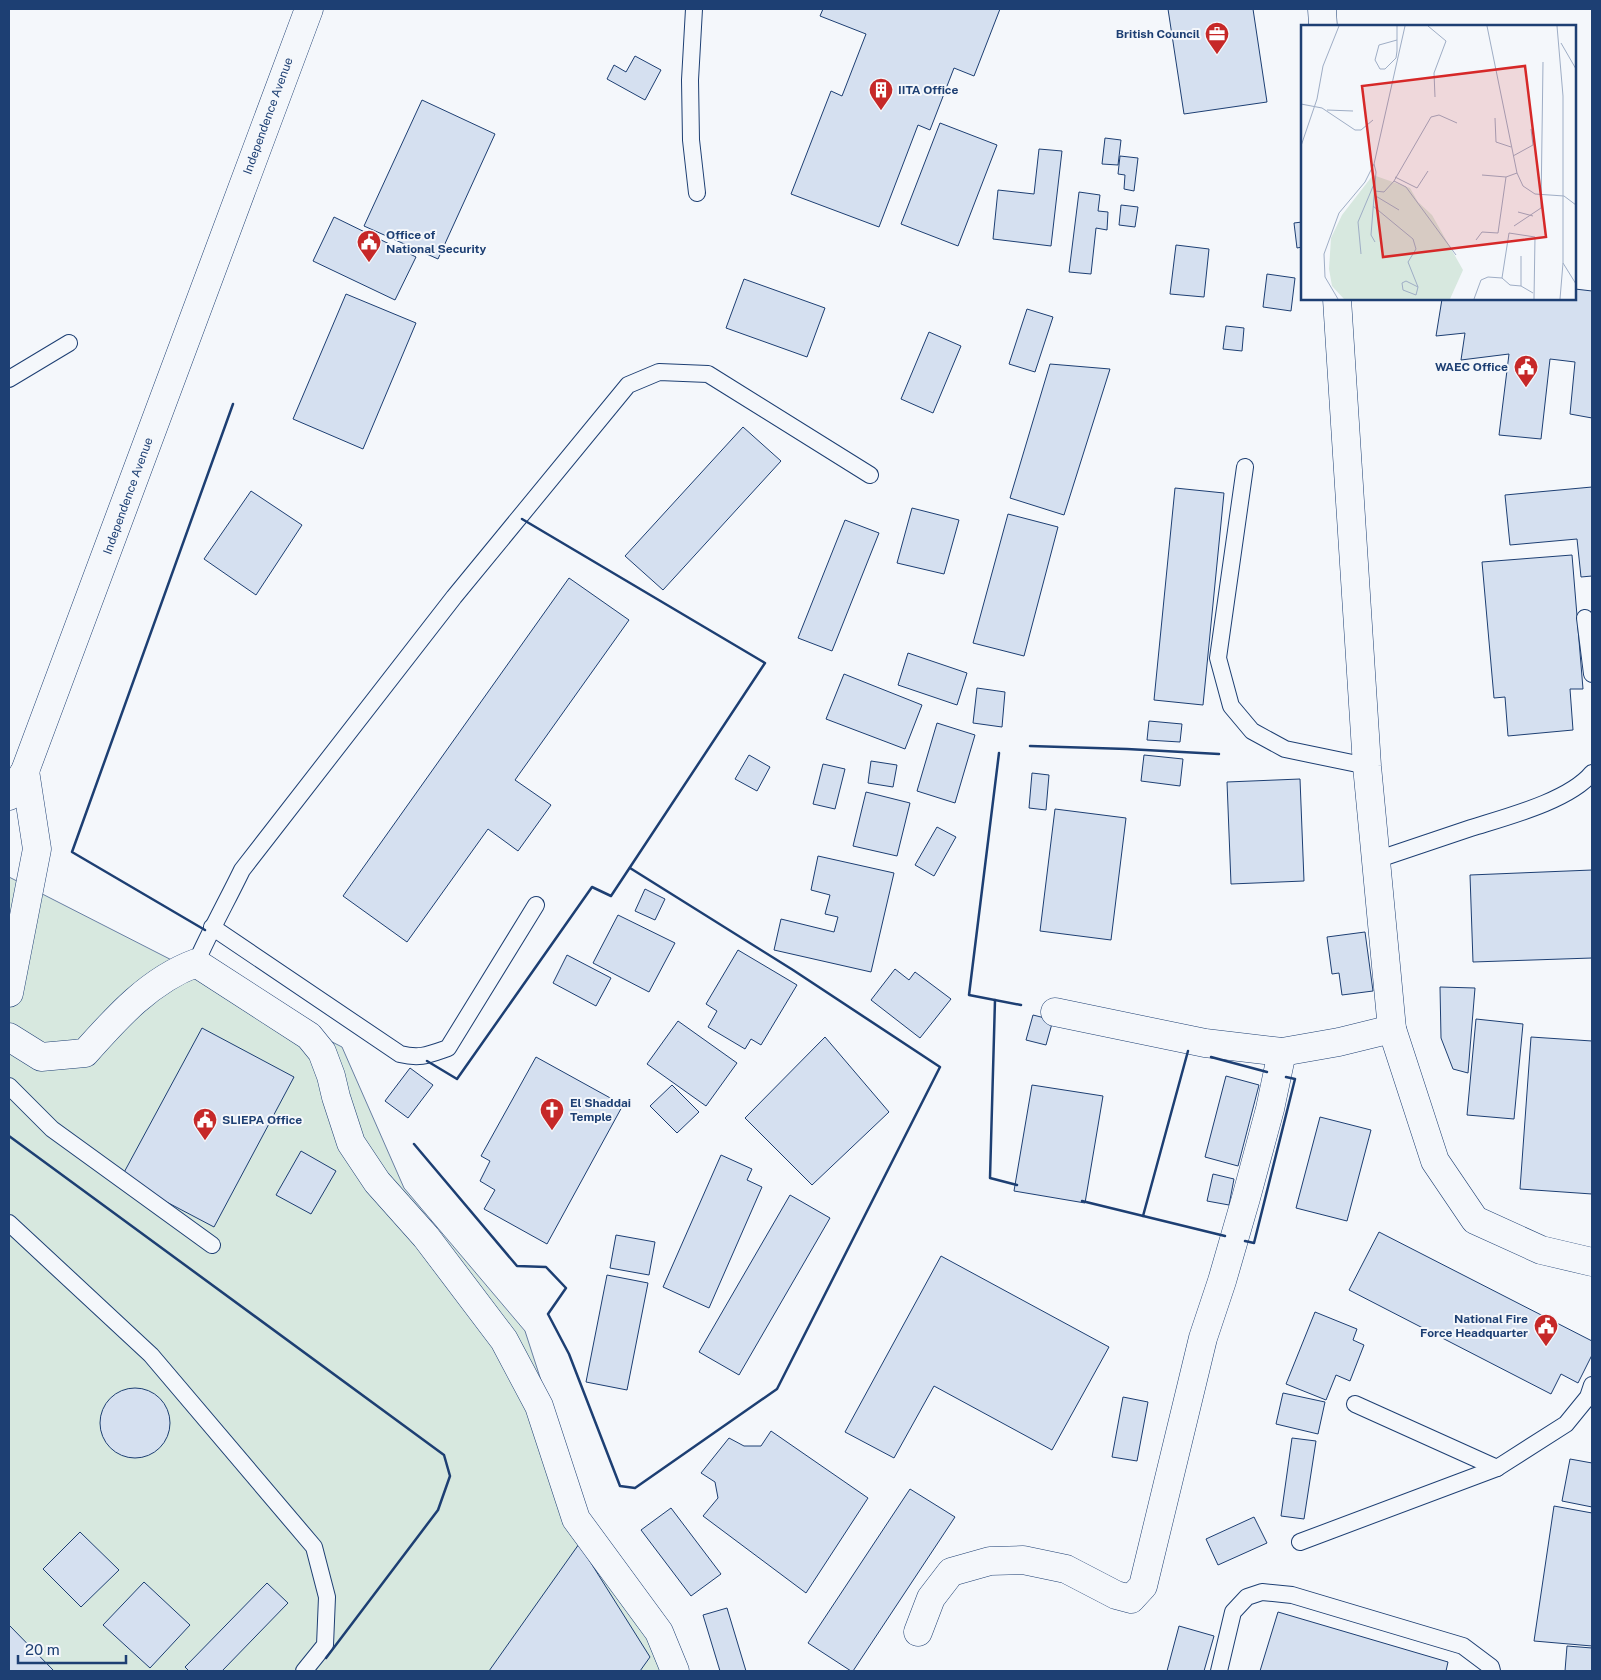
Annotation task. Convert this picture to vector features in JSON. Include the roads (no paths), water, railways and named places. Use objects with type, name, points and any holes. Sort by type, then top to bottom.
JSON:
[{"type":"street","name":"Independence Avenue","points":[[9,993],[14,950],[37,849],[25,771],[309,9]]},
{"type":"street","points":[[1322,9],[1323,25]]},
{"type":"street","points":[[1337,300],[1367,766],[1392,1029],[1435,1161],[1475,1220],[1541,1250],[1592,1262]]},
{"type":"street","points":[[9,796],[25,771]]},
{"type":"street","points":[[9,1037],[41,1057],[85,1053],[119,1015],[139,998],[166,977],[196,963],[309,1036],[322,1052],[332,1076],[336,1097],[350,1143],[377,1182],[426,1237],[504,1340],[539,1406],[576,1519],[659,1632],[675,1671]]},
{"type":"street","points":[[1055,1012],[1205,1043],[1282,1052],[1338,1042],[1392,1029]]},
{"type":"street","points":[[918,1632],[931,1598],[952,1572],[990,1561],[1023,1560],[1066,1569],[1116,1595],[1131,1599],[1143,1586],[1203,1338],[1246,1198],[1270,1109],[1282,1052]]},
{"type":"lane","points":[[694,9],[690,80],[691,140],[696,193]]},
{"type":"lane","points":[[9,379],[68,343]]},
{"type":"lane","points":[[196,963],[212,927],[242,870],[454,597],[628,385],[659,372],[708,374],[870,475]]},
{"type":"lane","points":[[1244,468],[1218,658],[1231,706],[1252,731],[1285,749],[1367,766]]},
{"type":"lane","points":[[1585,618],[1592,674]]},
{"type":"lane","points":[[1376,860],[1513,815],[1558,797],[1585,781],[1592,773]]},
{"type":"lane","points":[[212,927],[400,1054],[414,1057],[426,1056],[448,1048],[536,905]]},
{"type":"lane","points":[[9,1086],[52,1129],[212,1245]]},
{"type":"lane","points":[[9,1223],[151,1355],[314,1547],[327,1597],[325,1646],[304,1671]]},
{"type":"lane","points":[[1300,1542],[1497,1468],[1566,1424],[1588,1397],[1592,1385]]},
{"type":"lane","points":[[1355,1404],[1497,1468]]},
{"type":"lane","points":[[1220,1671],[1233,1612],[1247,1597],[1262,1592],[1292,1595],[1464,1646],[1491,1667],[1492,1671]]},
{"type":"place","name":"British Council","points":[[1217,55]]},
{"type":"place","name":"IITA Office","points":[[881,111]]},
{"type":"place","name":"Office of National Security","points":[[369,263]]},
{"type":"place","name":"WAEC Office","points":[[1526,388]]},
{"type":"place","name":"El Shaddai Temple","points":[[552,1131]]},
{"type":"place","name":"SLIEPA Office","points":[[205,1141]]},
{"type":"place","name":"National Fire Force Headquarter","points":[[1546,1347]]}]
